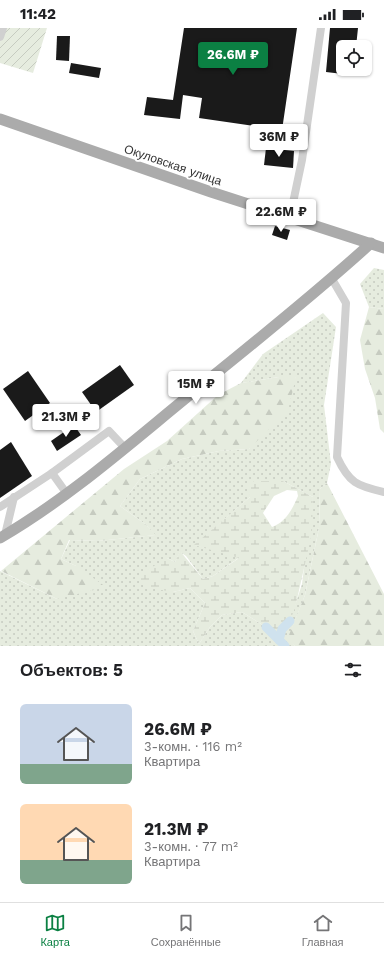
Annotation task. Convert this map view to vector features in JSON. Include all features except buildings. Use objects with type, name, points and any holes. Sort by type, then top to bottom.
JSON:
[{"type":"main road","name":"Окуловская улица","points":[[0,119],[384,248]]},
{"type":"main road","points":[[3,537],[67,494],[332,279],[372,243]]},
{"type":"lane","points":[[0,37],[3,28]]},
{"type":"lane","points":[[290,217],[302,160],[321,28]]},
{"type":"lane","points":[[332,279],[346,303],[338,457],[345,475],[363,488],[384,492]]},
{"type":"lane","points":[[0,507],[52,473],[109,430],[124,448]]},
{"type":"lane","points":[[52,473],[67,494]]},
{"type":"lane","points":[[3,537],[14,498]]},
{"type":"green space","points":[[0,28],[47,28],[33,73],[0,63]]},
{"type":"green space","points":[[374,268],[384,270],[384,309],[369,307],[360,284]]},
{"type":"green space","points":[[369,307],[384,309],[384,433],[380,429],[375,398],[365,369],[360,340]]},
{"type":"green space","points":[[323,313],[336,327],[324,405],[331,464],[327,483],[320,489],[319,528],[305,595],[288,639],[295,646],[0,646],[0,571],[57,599],[76,566],[61,559],[70,540],[98,541],[155,535],[145,524],[120,506],[140,479],[182,459],[219,451],[249,449],[296,377],[279,377],[241,383],[263,354]],"holes":[[[283,481],[313,497],[302,584],[290,621],[266,627],[242,612],[222,615],[210,627],[199,644],[193,631],[205,603],[190,588],[173,592],[167,558],[175,562],[180,552],[186,556],[203,579],[213,576],[240,557],[195,545],[250,497]]]},
{"type":"green space","points":[[279,377],[296,377],[288,410],[249,449],[219,451],[182,459],[140,479],[120,506],[145,524],[156,535],[98,541],[69,540],[61,559],[76,566],[106,587],[57,599],[1,571],[124,469],[167,441],[218,395],[241,383]]},
{"type":"green space","points":[[254,481],[283,481],[313,497],[312,533],[295,608],[290,621],[277,631],[266,627],[242,612],[222,615],[210,627],[199,644],[193,631],[205,603],[190,588],[173,592],[144,587],[139,575],[167,558],[175,562],[180,551],[203,579],[213,576],[239,558],[194,545],[250,497],[246,486]],"holes":[[[287,490],[297,491],[298,496],[288,514],[281,522],[272,527],[263,513],[274,496]]]},
{"type":"green space","points":[[327,483],[384,594],[384,646],[295,646],[287,640],[305,595],[319,528],[320,489]]},
{"type":"waterway","points":[[285,646],[279,640],[282,629],[290,621]]},
{"type":"waterway","points":[[266,627],[279,640]]}]
